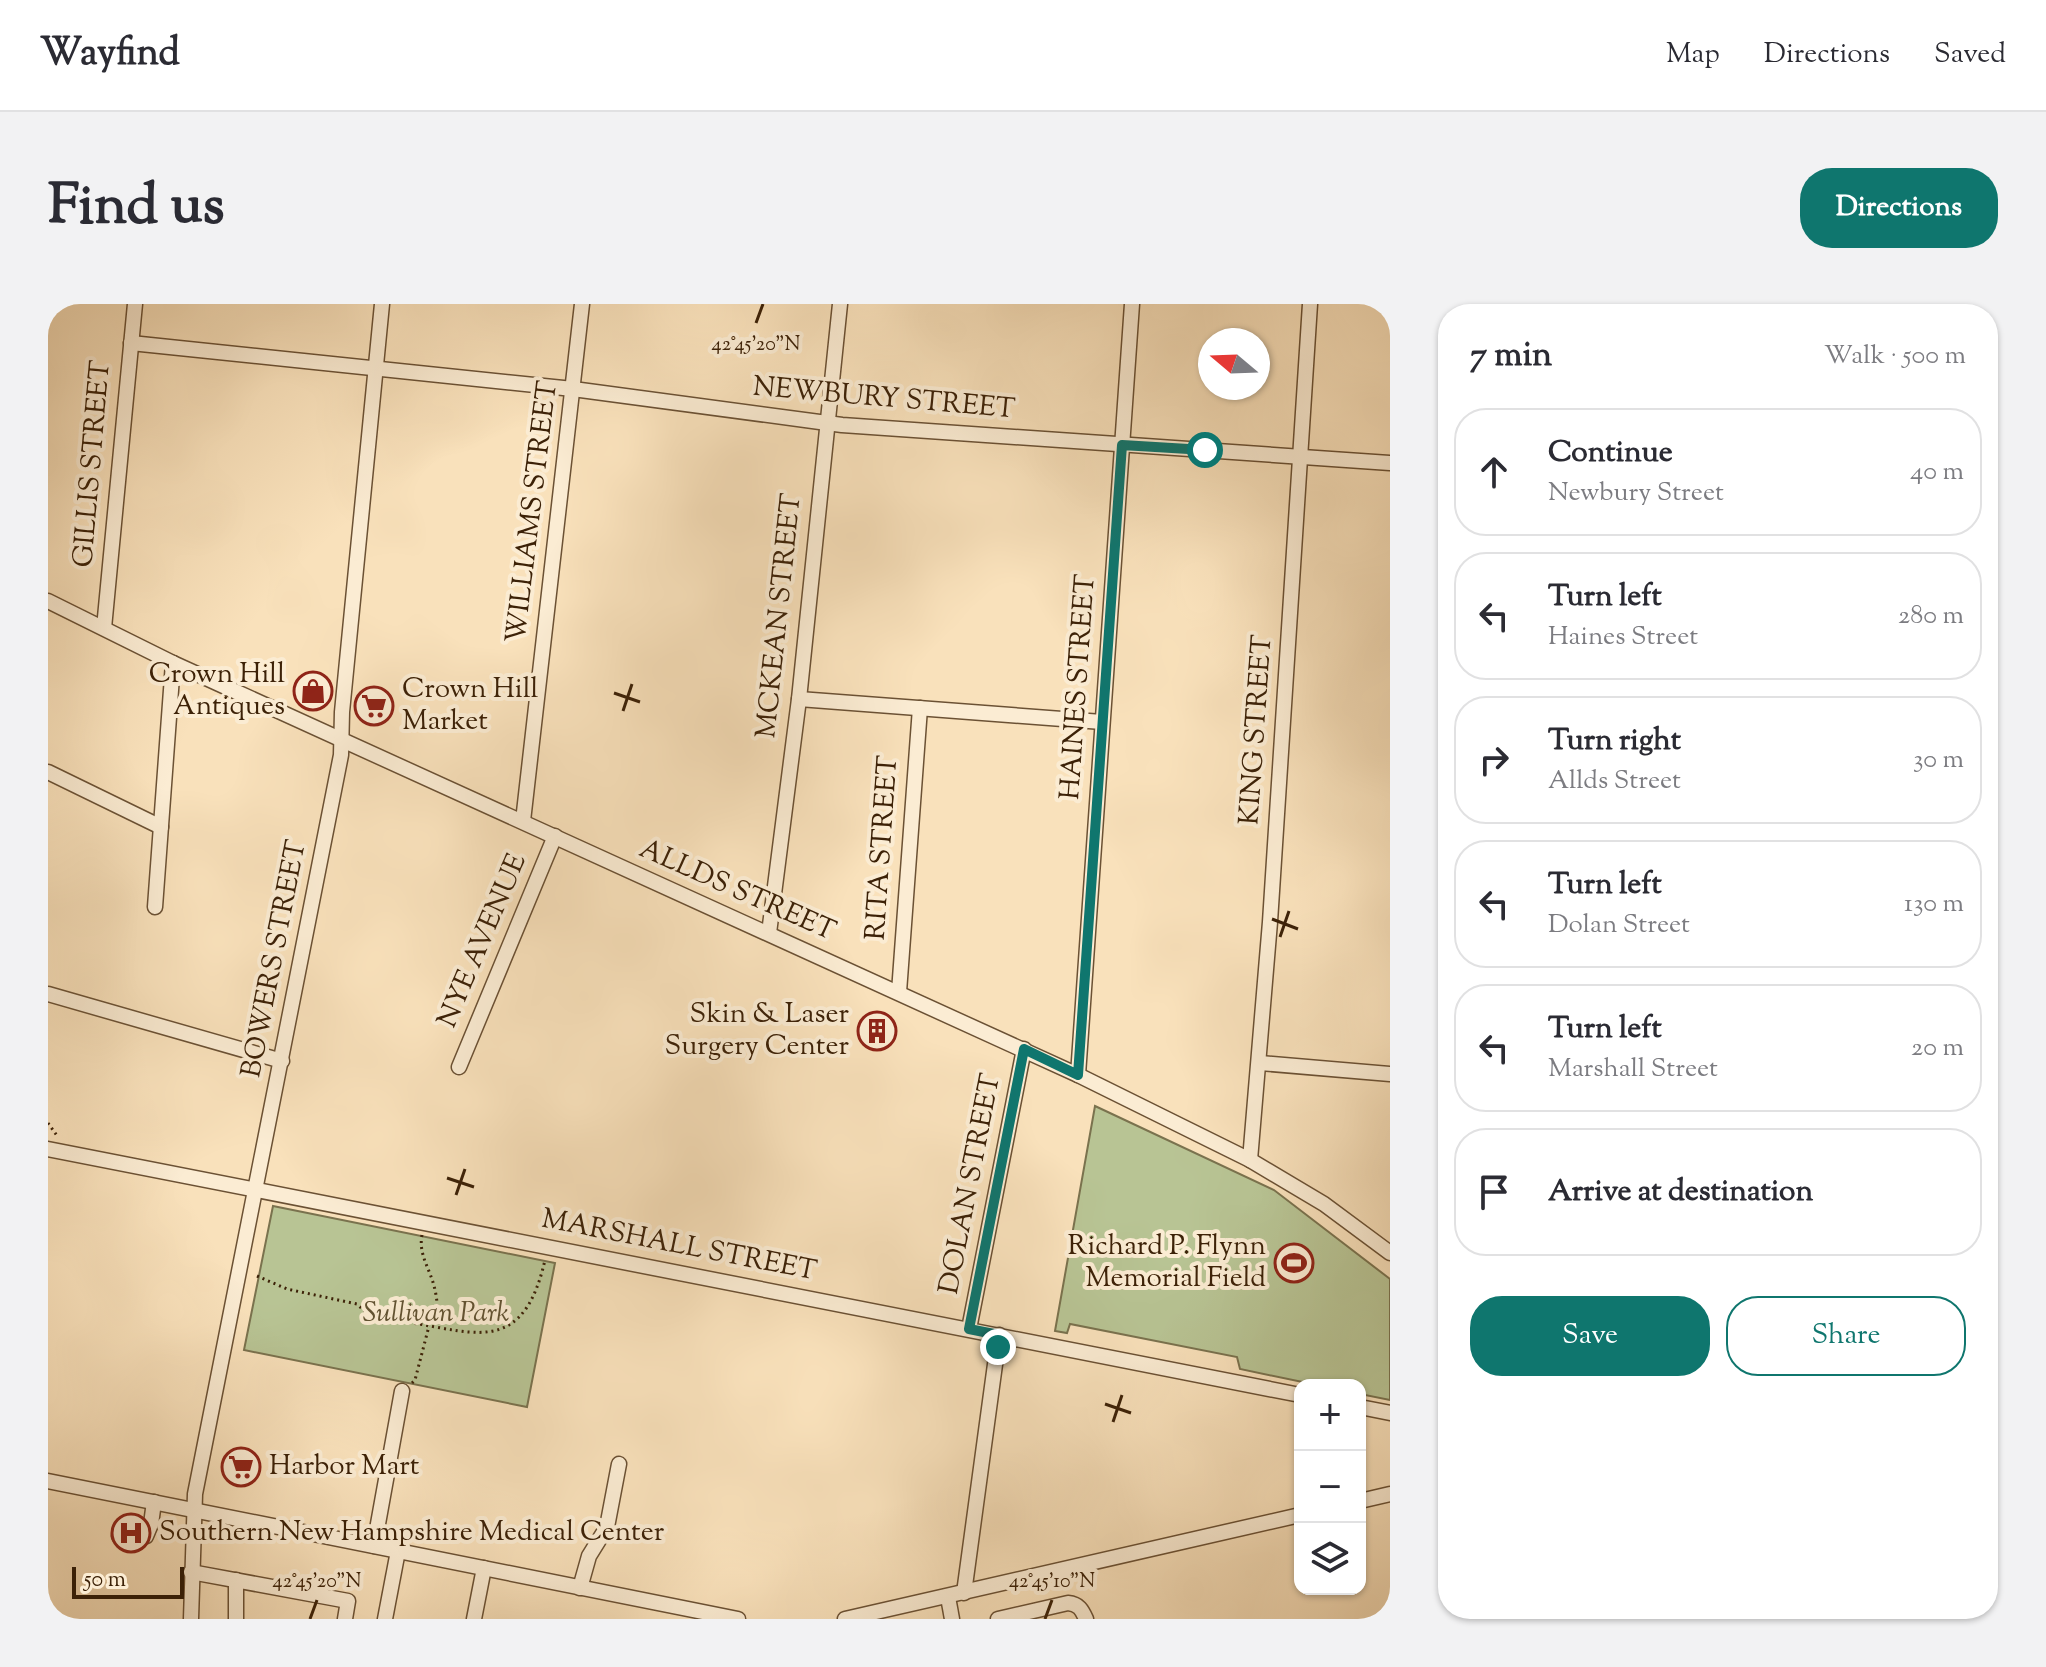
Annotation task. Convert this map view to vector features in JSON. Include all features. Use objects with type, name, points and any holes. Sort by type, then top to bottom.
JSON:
[{"type":"street","name":"GILLIS STREET","points":[[104,628],[135,304]]},
{"type":"street","name":"BOWERS STREET","points":[[191,1619],[193,1510],[343,739],[342,712],[382,304]]},
{"type":"street","name":"WILLIAMS STREET","points":[[523,821],[582,304]]},
{"type":"street","name":"MCKEAN STREET","points":[[769,933],[799,699],[840,304]]},
{"type":"street","name":"HAINES STREET","points":[[1078,1075],[1132,304]]},
{"type":"street","name":"KING STREET","points":[[1250,1160],[1260,1063],[1310,304]]},
{"type":"street","name":"NEWBURY STREET","points":[[131,343],[573,389],[827,424],[1390,463]]},
{"type":"street","name":"ALLDS STREET","points":[[48,601],[173,663],[1078,1075],[1250,1160],[1324,1204],[1390,1253]]},
{"type":"street","points":[[155,907],[173,663]]},
{"type":"street","points":[[799,699],[1102,722]]},
{"type":"street","name":"RITA STREET","points":[[899,992],[920,708]]},
{"type":"street","points":[[48,772],[161,827]]},
{"type":"street","name":"NYE AVENUE","points":[[459,1067],[555,836]]},
{"type":"street","points":[[48,994],[282,1061]]},
{"type":"street","name":"DOLAN STREET","points":[[969,1329],[1024,1049]]},
{"type":"street","points":[[1260,1063],[1390,1074]]},
{"type":"street","name":"MARSHALL STREET","points":[[53,1143],[256,1189],[1294,1394]]},
{"type":"street","points":[[964,1593],[999,1335]]},
{"type":"street","points":[[374,1546],[402,1391]]},
{"type":"street","points":[[1366,1408],[1390,1413]]},
{"type":"street","points":[[580,1588],[589,1556],[607,1527],[619,1464]]},
{"type":"street","points":[[48,1481],[738,1619]]},
{"type":"street","points":[[1366,1500],[1390,1494]]},
{"type":"street","points":[[119,1536],[146,1536],[154,1502]]},
{"type":"street","points":[[845,1619],[1294,1516]]},
{"type":"street","points":[[385,1619],[398,1551]]},
{"type":"street","points":[[474,1619],[484,1568]]},
{"type":"street","points":[[191,1572],[348,1601],[345,1619]]},
{"type":"street","points":[[236,1580],[236,1619]]},
{"type":"street","points":[[948,1597],[952,1619]]},
{"type":"street","points":[[998,1619],[1068,1603],[1076,1604],[1086,1619]]},
{"type":"path","points":[[48,1123],[53,1143]]},
{"type":"path","points":[[422,1232],[420,1245],[436,1292],[436,1313],[442,1327]]},
{"type":"path","points":[[257,1276],[287,1289],[357,1304],[374,1320],[402,1320],[480,1333],[512,1324],[533,1301],[545,1257]]},
{"type":"path","points":[[420,1324],[436,1313]]},
{"type":"path","points":[[402,1391],[415,1380],[429,1326]]},
{"type":"green space","points":[[1095,1106],[1274,1190],[1390,1279],[1390,1400],[1366,1395],[1366,1379],[1294,1380],[1240,1369],[1237,1357],[1070,1324],[1067,1333],[1055,1331]]},
{"type":"green space","name":"Sullivan Park","points":[[273,1206],[555,1263],[527,1407],[244,1350]]},
{"type":"place","name":"Crown Hill Antiques","points":[[313,691]]},
{"type":"place","name":"Crown Hill Market","points":[[374,706]]},
{"type":"place","name":"Skin & Laser Surgery Center","points":[[877,1031]]},
{"type":"place","name":"Richard P. Flynn Memorial Field","points":[[1294,1263]]},
{"type":"place","name":"Harbor Mart","points":[[241,1467]]},
{"type":"place","name":"Southern New Hampshire Medical Center","points":[[131,1533]]},
{"type":"route","points":[[998,1347],[999,1335],[969,1329],[1024,1049],[1078,1075],[1122,445],[1205,450]]}]
